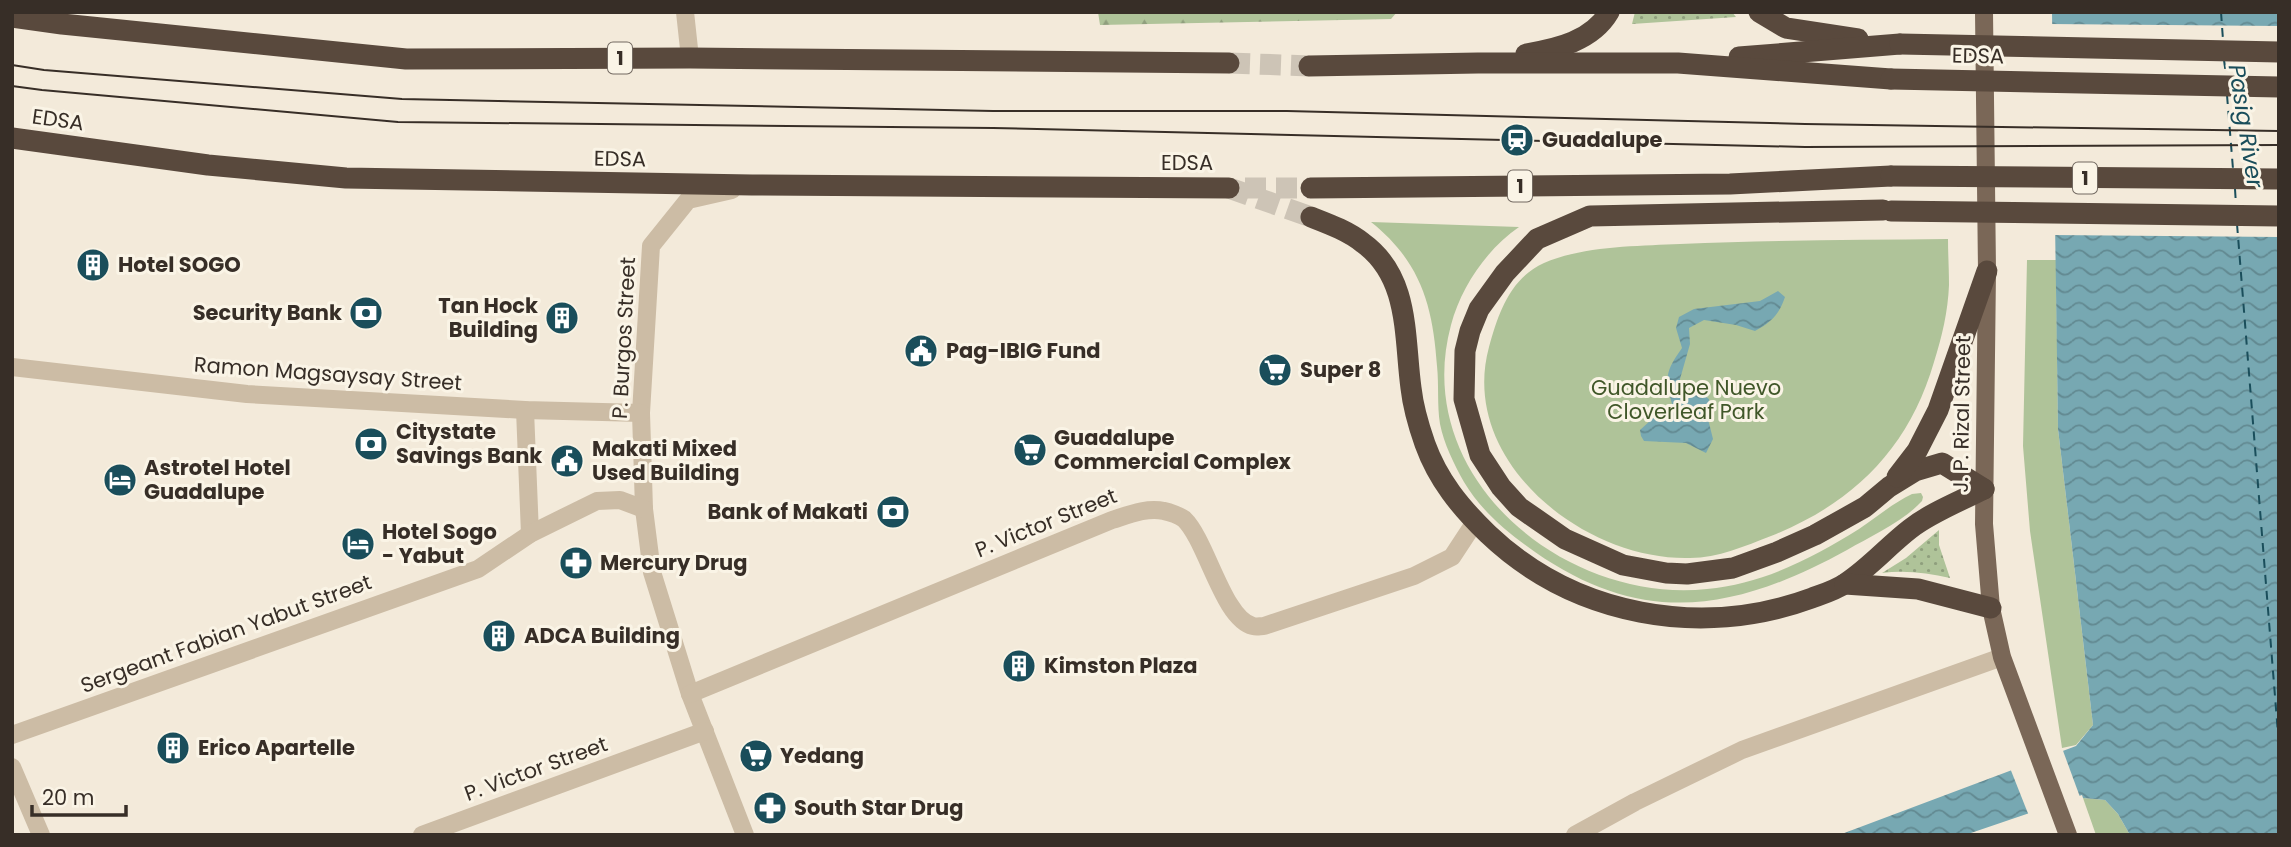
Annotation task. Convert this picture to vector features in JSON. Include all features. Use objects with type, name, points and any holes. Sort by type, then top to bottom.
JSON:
[{"type":"highway","points":[[1478,63],[1550,50],[1582,39],[1603,21],[1609,12]]},
{"type":"highway","points":[[1759,12],[1786,28],[1896,44]]},
{"type":"highway","name":"1","points":[[12,17],[406,59],[690,58],[1229,63]]},
{"type":"highway","name":"EDSA","points":[[1678,63],[1896,44],[2279,52]]},
{"type":"highway","name":"EDSA","points":[[1309,66],[1678,63],[1891,79],[2279,88]]},
{"type":"highway","name":"EDSA","points":[[12,138],[208,165],[334,177],[752,186],[1229,188]]},
{"type":"highway","name":"1","points":[[1311,188],[1730,184],[1891,176],[2279,179]]},
{"type":"highway","name":"1","points":[[1730,184],[1887,210],[2279,216]]},
{"type":"highway","points":[[1887,210],[1590,216],[1536,239],[1505,273],[1479,309],[1470,331],[1463,374],[1464,399],[1471,429],[1480,454],[1501,487],[1519,507],[1565,540],[1623,565],[1666,573],[1733,568],[1777,552],[1865,508],[1889,487],[1915,471],[1942,463],[1984,489]]},
{"type":"highway","points":[[1311,217],[1363,242],[1390,272],[1401,304],[1411,390],[1425,443],[1442,482],[1475,522],[1499,545],[1555,582],[1586,596],[1617,607],[1650,614],[1716,619],[1782,608],[1845,584],[1912,527],[1984,489]]},
{"type":"highway","points":[[1889,487],[1917,451],[1938,410],[1987,271]]},
{"type":"highway","points":[[1845,584],[1918,589],[1991,608]]},
{"type":"main road","name":"J. P. Rizal Street","points":[[1984,12],[1987,271],[1984,524],[1991,608],[2002,657],[2067,835]]},
{"type":"street","points":[[684,12],[690,58]]},
{"type":"street","name":"P. Burgos Street","points":[[745,835],[690,694],[652,572],[644,509],[641,413],[651,246],[688,200],[752,186]]},
{"type":"street","name":"Ramon Magsaysay Street","points":[[12,367],[247,394],[525,410],[641,413]]},
{"type":"street","points":[[525,410],[530,534]]},
{"type":"street","name":"Sergeant Fabian Yabut Street","points":[[12,735],[478,569],[530,534],[597,500],[620,500],[644,509]]},
{"type":"street","name":"P. Victor Street","points":[[690,694],[1112,520],[1140,511],[1162,510],[1183,518],[1198,538],[1224,597],[1243,621],[1253,626],[1264,626],[1413,576],[1451,557],[1475,522]]},
{"type":"street","points":[[1575,835],[1635,802],[1742,750],[2002,657]]},
{"type":"street","name":"P. Victor Street","points":[[422,835],[705,731]]},
{"type":"street","points":[[12,767],[41,835]]},
{"type":"green space","points":[[1098,12],[1397,12],[1391,19],[1100,25]]},
{"type":"green space","points":[[1635,12],[1732,12],[1736,17],[1632,24]]},
{"type":"green space","points":[[1371,222],[1519,227],[1486,258],[1461,297],[1451,325],[1444,381],[1454,432],[1476,479],[1510,520],[1552,552],[1601,575],[1653,588],[1707,589],[1747,582],[1786,568],[1824,550],[1912,494],[1921,493],[1922,501],[1906,516],[1806,571],[1767,587],[1728,597],[1690,602],[1652,601],[1614,592],[1575,576],[1535,552],[1505,529],[1479,503],[1464,482],[1450,454],[1440,424],[1435,344],[1421,286],[1401,252]]},
{"type":"green space","name":"Guadalupe Nuevo Cloverleaf Park","points":[[1948,239],[1949,285],[1944,324],[1923,393],[1910,421],[1874,469],[1852,489],[1801,523],[1771,536],[1721,554],[1690,558],[1650,554],[1610,542],[1572,523],[1538,496],[1511,465],[1492,428],[1484,389],[1489,347],[1501,310],[1514,287],[1544,263],[1576,253],[1629,246]]},
{"type":"green space","points":[[2027,260],[2056,260],[2058,429],[2093,725],[2076,745],[2062,748],[2030,531],[2023,446]]},
{"type":"green space","points":[[1939,530],[1939,545],[1950,578],[1916,572],[1882,573],[1906,558]]},
{"type":"green space","points":[[2083,798],[2105,800],[2118,814],[2130,835],[2096,835]]},
{"type":"water","name":"Pasig River","points":[[2052,12],[2279,12],[2279,835],[2130,835],[2118,814],[2105,800],[2083,798],[2082,795],[1965,835],[1839,835],[2076,746],[2093,725],[2058,429]]},
{"type":"water","points":[[1778,291],[1785,297],[1780,309],[1770,321],[1755,331],[1704,320],[1689,328],[1690,344],[1680,379],[1682,397],[1700,393],[1709,399],[1708,419],[1713,439],[1706,453],[1686,443],[1644,441],[1640,430],[1672,404],[1668,375],[1682,348],[1676,328],[1679,317],[1694,309],[1760,301]]},
{"type":"pier","points":[[2049,24],[2279,26],[2279,237],[2052,235]]},
{"type":"pier","points":[[2062,748],[2080,797],[2029,816],[2010,768]]},
{"type":"ferry route","points":[[2221,12],[2223,40]]},
{"type":"ferry route","points":[[2224,60],[2226,75]]},
{"type":"ferry route","points":[[2227,95],[2233,169]]},
{"type":"ferry route","points":[[2235,189],[2236,204]]},
{"type":"ferry route","points":[[2237,224],[2279,746]]},
{"type":"tunnel","points":[[1229,63],[1309,66]]},
{"type":"tunnel","points":[[1229,188],[1311,217]]},
{"type":"tunnel","points":[[1245,188],[1311,188]]},
{"type":"tram line","points":[[12,65],[44,70],[402,99],[993,111],[1287,111],[1805,124],[2279,131]]},
{"type":"tram line","points":[[12,86],[398,122],[993,128],[1805,147],[2279,145]]},
{"type":"place","name":"Guadalupe","points":[[1517,140]]},
{"type":"place","name":"Hotel SOGO","points":[[93,265]]},
{"type":"place","name":"Security Bank","points":[[366,313]]},
{"type":"place","name":"Tan Hock Building","points":[[562,318]]},
{"type":"place","name":"Pag-IBIG Fund","points":[[921,351]]},
{"type":"place","name":"Super 8","points":[[1275,370]]},
{"type":"place","name":"Citystate Savings Bank","points":[[371,444]]},
{"type":"place","name":"Guadalupe Commercial Complex","points":[[1030,450]]},
{"type":"place","name":"Makati Mixed Used Building","points":[[567,461]]},
{"type":"place","name":"Astrotel Hotel Guadalupe","points":[[120,480]]},
{"type":"place","name":"Bank of Makati","points":[[893,512]]},
{"type":"place","name":"Hotel Sogo - Yabut","points":[[358,544]]},
{"type":"place","name":"Mercury Drug","points":[[576,563]]},
{"type":"place","name":"ADCA Building","points":[[499,636]]},
{"type":"place","name":"Kimston Plaza","points":[[1019,666]]},
{"type":"place","name":"Erico Apartelle","points":[[173,748]]},
{"type":"place","name":"Yedang","points":[[756,756]]},
{"type":"place","name":"South Star Drug","points":[[770,808]]}]
